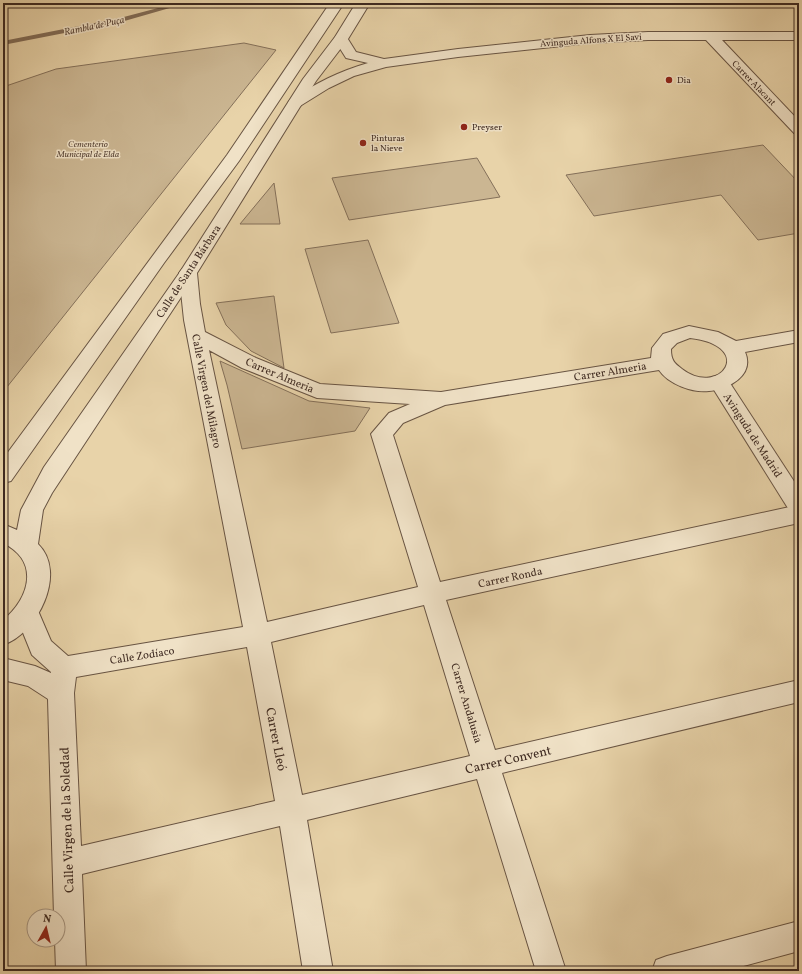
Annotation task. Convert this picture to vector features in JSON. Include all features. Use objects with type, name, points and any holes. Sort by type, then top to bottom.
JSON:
[{"type":"street","points":[[3,475],[158,259],[233,158],[337,3]]},
{"type":"street","name":"Calle de Santa Bárbara","points":[[26,545],[32,510],[41,492],[188,273],[310,79],[341,39],[363,3]]},
{"type":"street","name":"Avinguda Alfons X El Savi","points":[[295,103],[324,85],[349,73],[385,63],[458,53],[590,39],[648,36],[799,36]]},
{"type":"street","name":"Carrer Alacant","points":[[710,36],[799,130]]},
{"type":"street","name":"Avinguda Alfons X El Savi","points":[[341,39],[351,55],[385,63]]},
{"type":"street","name":"Calle Virgen del Milagro","points":[[188,273],[189,298],[232,508]]},
{"type":"street","points":[[689,332],[706,334],[720,339],[732,348],[738,358],[738,368],[732,377],[719,382],[706,384],[679,378],[669,371],[662,363],[660,352],[664,342],[674,335],[689,332]]},
{"type":"street","name":"Carrer Almeria","points":[[197,336],[249,363],[317,391],[441,399],[662,363]]},
{"type":"street","points":[[732,348],[799,336]]},
{"type":"street","name":"Avinguda de Madrid","points":[[719,382],[799,507]]},
{"type":"street","name":"Carrer Almeria","points":[[382,434],[396,418],[441,399]]},
{"type":"street","name":"Carrer Andalusia","points":[[382,434],[551,971]]},
{"type":"street","name":"Carrer Lleó","points":[[232,508],[291,810],[318,971]]},
{"type":"street","name":"Carrer Ronda","points":[[221,642],[256,636],[432,593],[799,514]]},
{"type":"street","points":[[3,533],[13,536],[26,545],[36,559],[39,576],[36,594],[27,613],[12,629],[3,635]]},
{"type":"street","points":[[27,613],[41,648],[62,681]]},
{"type":"street","name":"Calle Zodíaco","points":[[62,681],[221,642]]},
{"type":"street","points":[[3,669],[35,677],[62,681]]},
{"type":"street","name":"Calle Virgen de la Soledad","points":[[62,681],[71,971]]},
{"type":"street","name":"Carrer Convent","points":[[68,863],[799,691]]},
{"type":"street","points":[[667,971],[799,936]]},
{"type":"green space","name":"Cementerio Municipal de Elda","points":[[244,43],[276,50],[3,392],[3,87],[56,69]]},
{"type":"green space","points":[[763,145],[799,183],[799,233],[758,240],[721,195],[594,216],[566,175]]},
{"type":"green space","points":[[477,158],[500,197],[349,220],[332,178]]},
{"type":"green space","points":[[274,183],[280,224],[240,224]]},
{"type":"green space","points":[[368,240],[399,323],[331,333],[305,249]]},
{"type":"green space","points":[[274,296],[284,368],[251,351],[226,325],[216,303]]},
{"type":"green space","points":[[220,361],[309,401],[370,408],[355,431],[242,449]]},
{"type":"waterway","name":"Rambla de Puça","points":[[3,43],[121,20],[184,3]]},
{"type":"place","name":"Dia","points":[[669,80]]},
{"type":"place","name":"Preyser","points":[[464,127]]},
{"type":"place","name":"Pinturas la Nieve","points":[[363,143]]}]
